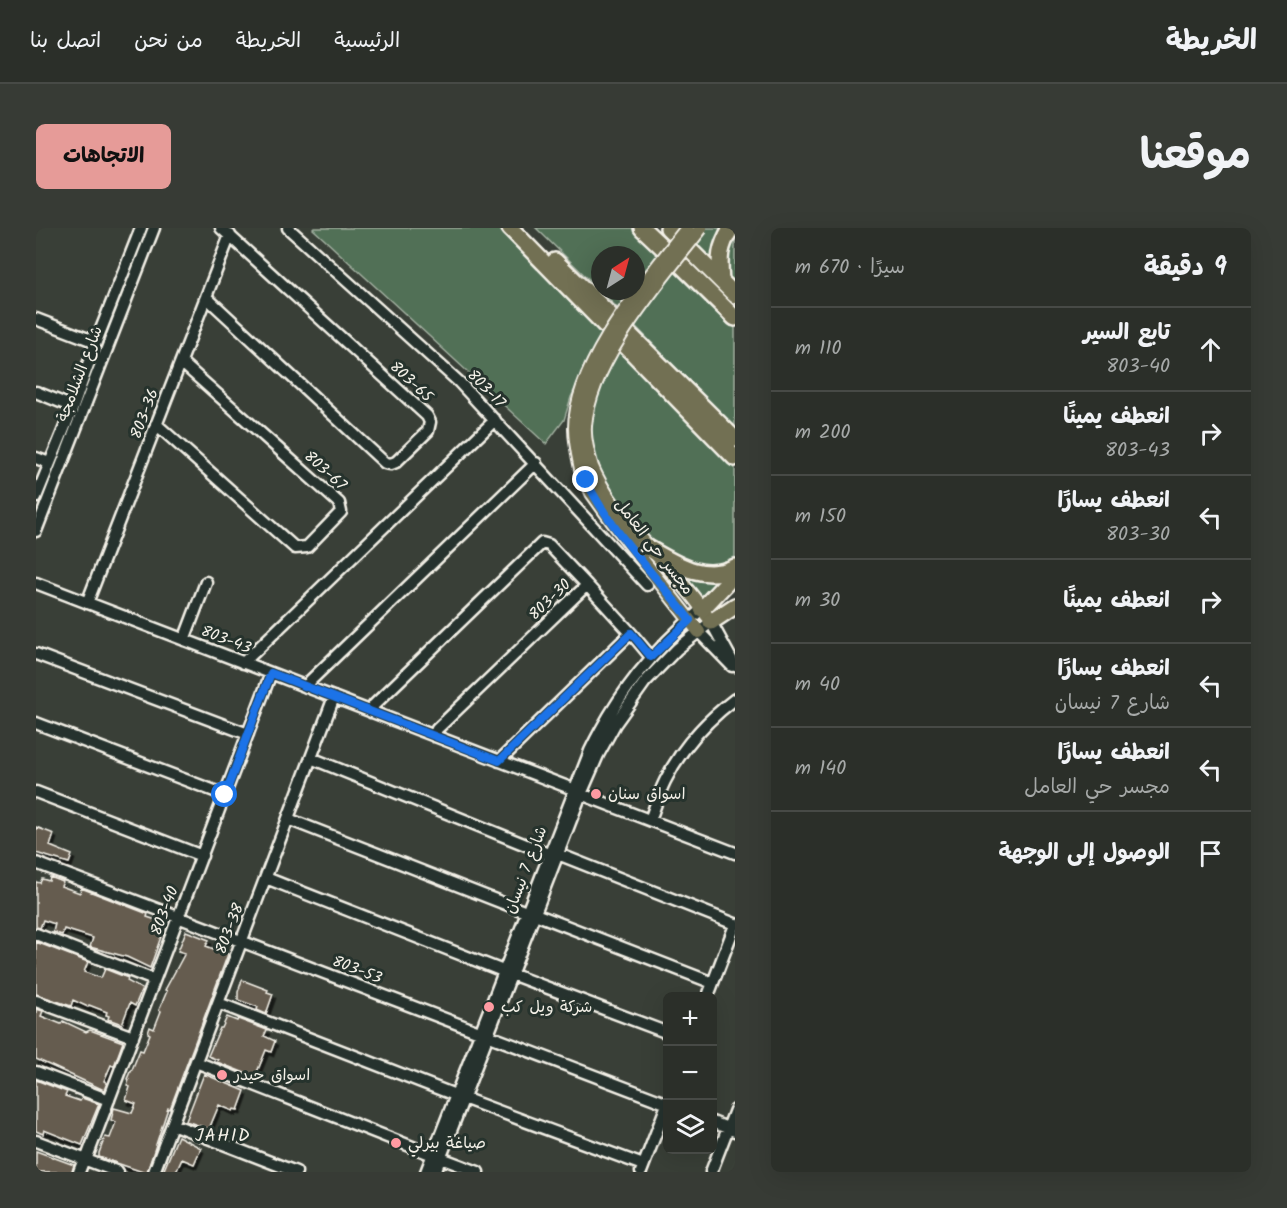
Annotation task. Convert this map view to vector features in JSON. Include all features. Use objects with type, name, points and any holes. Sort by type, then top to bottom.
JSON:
[{"type":"highway","points":[[510,228],[608,320],[520,228]]},
{"type":"highway","points":[[642,228],[662,247]]},
{"type":"highway","points":[[721,280],[720,250],[731,228]]},
{"type":"highway","points":[[690,250],[735,295]]},
{"type":"highway","points":[[680,264],[735,318]]},
{"type":"highway","points":[[735,439],[625,337],[735,458]]},
{"type":"highway","points":[[648,548],[694,572],[720,573],[735,567]]},
{"type":"highway","points":[[704,621],[735,574]]},
{"type":"highway","points":[[704,621],[735,606]]},
{"type":"main road","name":"مجسر حي العامل","points":[[701,228],[633,316],[602,370],[591,399],[585,426],[586,468],[592,493],[690,620],[704,621]]},
{"type":"main road","name":"مجسر حي العامل","points":[[676,230],[593,364],[582,390],[574,426],[576,447],[586,468],[704,621]]},
{"type":"street","name":"شارع الشلامجة","points":[[36,496],[141,228]]},
{"type":"street","name":"شارع الشلامجة","points":[[36,531],[154,228]]},
{"type":"street","name":"803-17","points":[[288,228],[459,382],[647,585]]},
{"type":"street","name":"803-65","points":[[206,297],[385,463],[396,462],[428,431],[430,422],[427,417],[226,232]]},
{"type":"street","name":"803-36","points":[[87,603],[206,297],[226,232]]},
{"type":"street","points":[[36,318],[96,342]]},
{"type":"street","name":"803-67","points":[[156,424],[295,548],[307,547],[341,512],[339,503],[181,362]]},
{"type":"street","points":[[36,392],[73,406]]},
{"type":"street","points":[[243,663],[495,420]]},
{"type":"street","points":[[36,458],[49,463]]},
{"type":"street","points":[[306,687],[536,463]]},
{"type":"street","points":[[371,712],[374,705],[542,543],[549,545],[587,585]]},
{"type":"street","points":[[184,640],[206,582]]},
{"type":"street","name":"803-43","points":[[36,583],[735,853]]},
{"type":"street","name":"803-30","points":[[434,736],[437,729],[587,585],[651,657]]},
{"type":"street","name":"شارع 7 نيسان","points":[[435,1172],[437,1156],[459,1096],[606,719],[651,657],[690,620]]},
{"type":"street","points":[[704,621],[735,667]]},
{"type":"street","name":"شارع 7 نيسان","points":[[577,792],[624,710],[658,668],[704,621]]},
{"type":"street","points":[[499,761],[631,633]]},
{"type":"street","points":[[36,654],[248,734]]},
{"type":"street","name":"803-40","points":[[80,1172],[271,673]]},
{"type":"street","name":"803-38","points":[[154,1172],[334,698]]},
{"type":"street","points":[[650,820],[665,781],[687,745],[716,714],[735,699]]},
{"type":"street","points":[[36,723],[225,795]]},
{"type":"street","points":[[311,759],[735,924],[710,992]]},
{"type":"street","points":[[36,792],[202,856]]},
{"type":"street","points":[[288,819],[713,983]]},
{"type":"street","name":"803-53","points":[[36,863],[663,1101]]},
{"type":"street","points":[[266,878],[507,973],[663,1031]]},
{"type":"street","points":[[36,934],[154,980]]},
{"type":"street","points":[[36,1001],[133,1037]]},
{"type":"street","points":[[218,1003],[642,1168],[663,1113]]},
{"type":"street","points":[[196,1062],[478,1172]]},
{"type":"street","points":[[36,1072],[109,1100]]},
{"type":"street","points":[[711,1172],[732,1130],[735,1110]]},
{"type":"street","points":[[172,1124],[297,1172]]},
{"type":"street","points":[[717,1124],[732,1130]]},
{"type":"street","points":[[36,1141],[118,1172]]},
{"type":"street","name":"شارع 7 نيسان","points":[[426,1172],[437,1156]]},
{"type":"green space","points":[[314,228],[499,228],[735,467],[735,557],[709,566],[698,565],[683,559],[641,530],[618,503],[601,474],[592,446],[588,362],[571,397],[564,420],[546,444]]},
{"type":"green space","points":[[536,228],[633,228],[735,328],[735,428],[610,300],[645,300],[645,246],[591,246],[591,281]]},
{"type":"green space","points":[[676,228],[721,228],[713,247],[711,263]]},
{"type":"green space","points":[[735,238],[735,285],[728,274],[727,262]]},
{"type":"green space","points":[[675,570],[722,579],[704,600]]},
{"type":"building","points":[[36,827],[54,834],[50,846],[72,855],[69,863],[36,853]]},
{"type":"building","points":[[50,877],[63,882],[61,886],[80,893],[81,888],[148,914],[147,917],[162,922],[159,929],[163,931],[150,968],[127,957],[90,947],[93,938],[64,929],[62,935],[53,932],[55,924],[43,920],[40,928],[36,927],[36,882],[40,883],[42,879],[49,881]]},
{"type":"building","points":[[186,931],[209,940],[206,946],[219,951],[220,949],[228,954],[170,1109],[168,1108],[147,1172],[143,1172],[99,1157],[99,1153],[105,1137],[110,1138],[116,1122],[111,1120],[114,1108],[132,1113],[136,1104],[126,1100],[130,1087],[127,1086],[129,1080],[127,1079],[140,1050],[143,1051],[150,1034],[148,1033],[150,1027],[154,1029],[167,991],[165,990],[185,953],[178,951]]},
{"type":"building","points":[[36,942],[88,962],[84,972],[101,978],[105,969],[128,978],[127,981],[142,989],[135,1006],[130,1003],[122,1024],[108,1019],[107,1012],[89,1005],[88,1007],[73,1000],[71,1006],[36,994]]},
{"type":"building","points":[[242,980],[273,994],[266,1014],[257,1010],[258,1007],[238,1000]]},
{"type":"building","points":[[36,1009],[43,1011],[41,1016],[61,1024],[63,1021],[86,1032],[90,1030],[123,1042],[114,1066],[111,1065],[104,1081],[107,1083],[104,1090],[36,1059]]},
{"type":"building","points":[[227,1017],[267,1030],[264,1036],[275,1041],[271,1052],[266,1050],[255,1077],[217,1062],[218,1060],[208,1056]]},
{"type":"building","points":[[204,1074],[245,1091],[238,1110],[233,1111],[219,1105],[209,1129],[186,1121]]},
{"type":"building","points":[[36,1080],[67,1092],[65,1096],[80,1101],[82,1098],[99,1104],[82,1145],[44,1130],[43,1134],[36,1131]]},
{"type":"building","points":[[178,1136],[201,1148],[194,1164],[182,1159],[176,1172],[163,1172]]},
{"type":"building","points":[[36,1151],[74,1165],[72,1172],[36,1172]]},
{"type":"place","name":"اسواق سنان","points":[[596,794]]},
{"type":"place","name":"شركة ويل كب","points":[[489,1007]]},
{"type":"place","name":"اسواق حيدر","points":[[222,1075]]},
{"type":"place","name":"صياغة بيرلي","points":[[396,1143]]},
{"type":"district","name":"JAHID","points":[[223,1136]]},
{"type":"route","points":[[225,795],[271,673],[499,761],[631,633],[651,657],[690,620],[612,521],[592,493],[586,480]]}]
